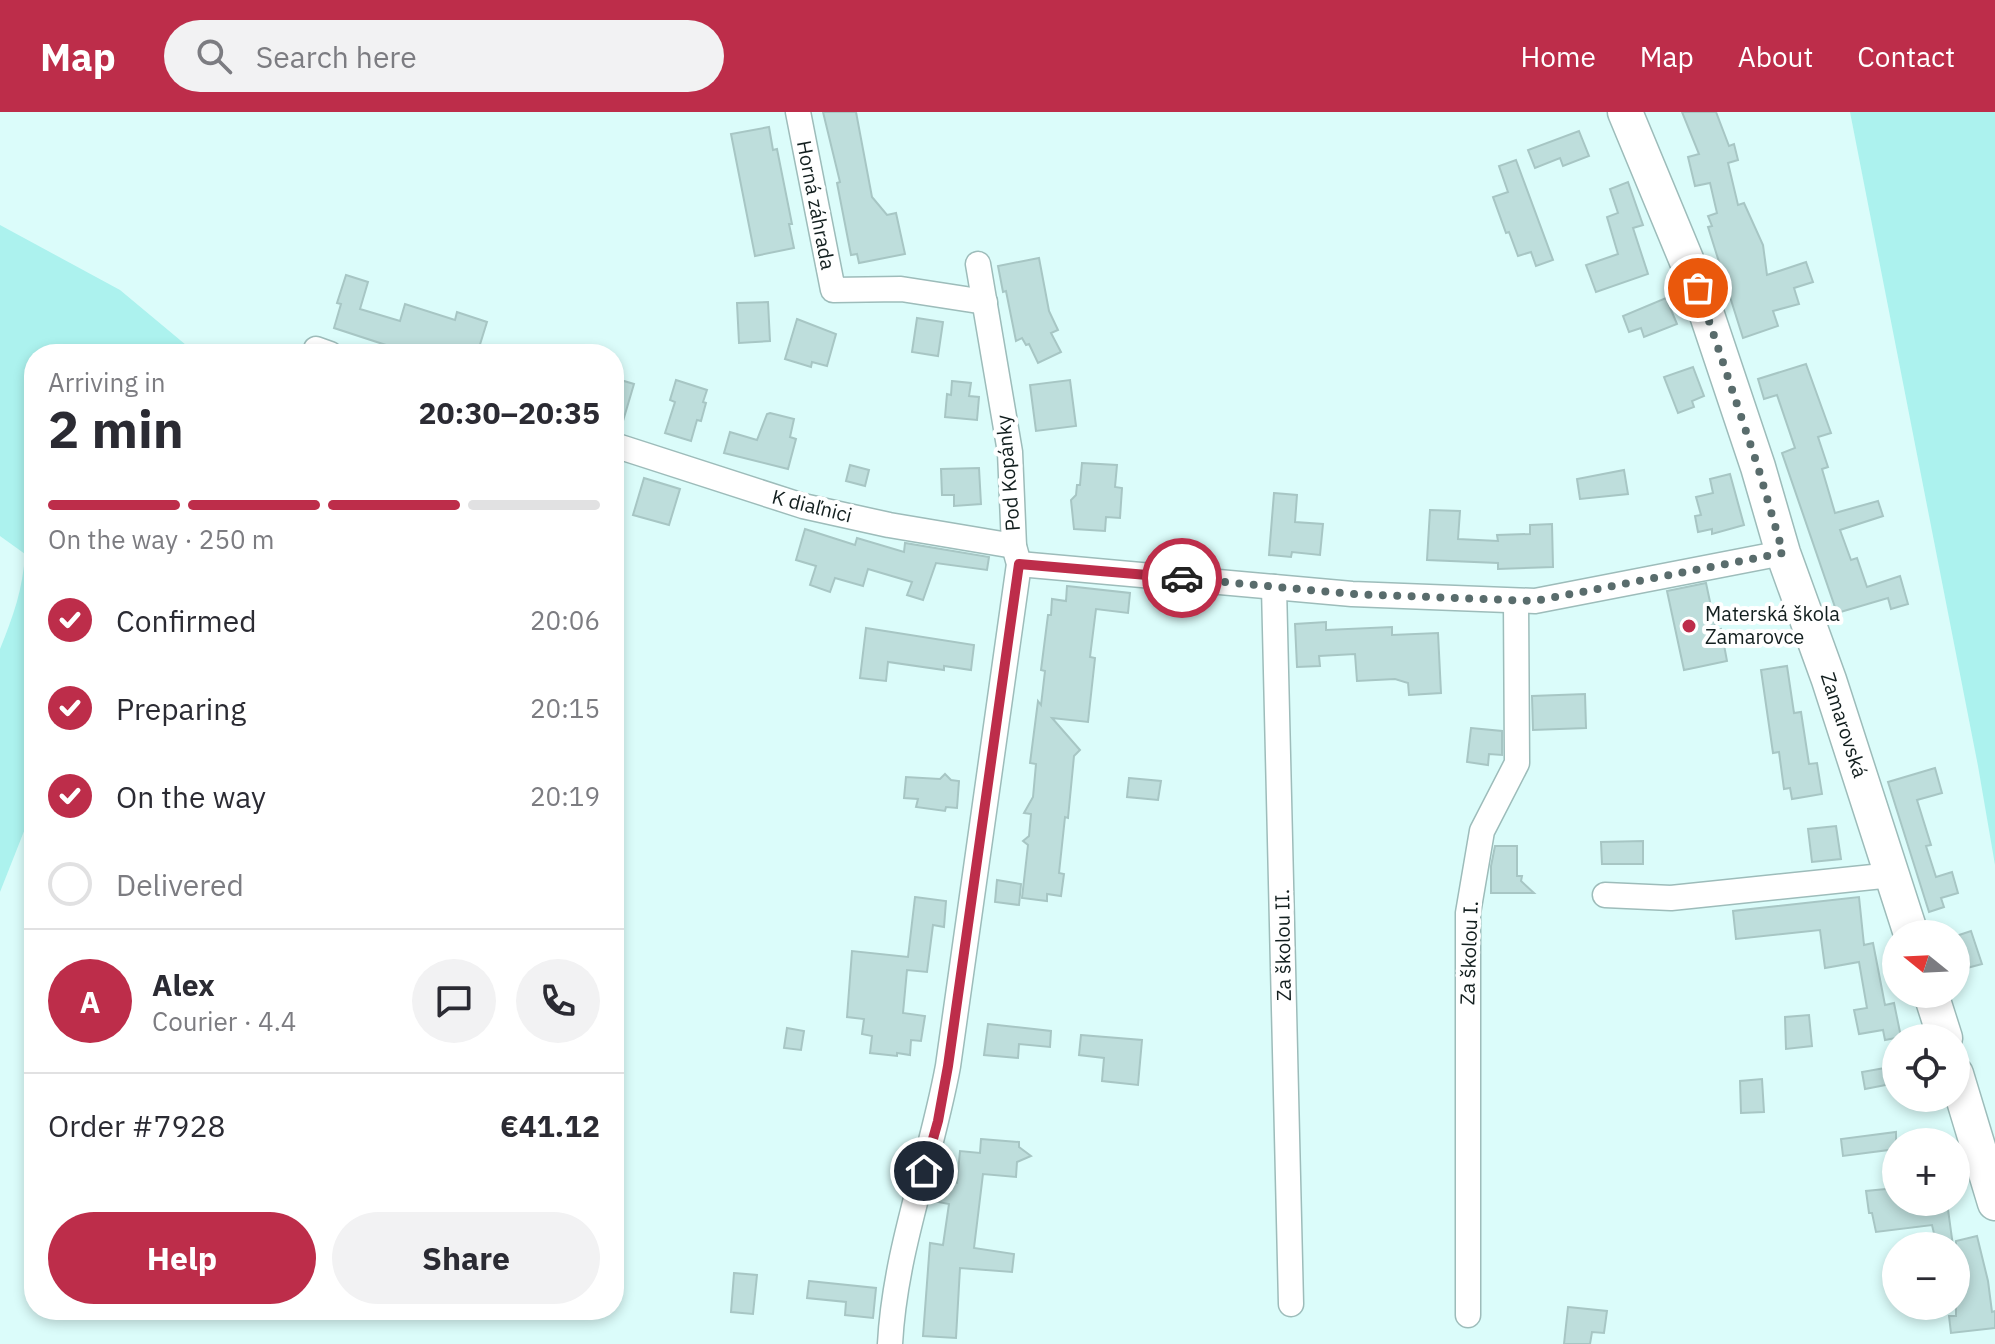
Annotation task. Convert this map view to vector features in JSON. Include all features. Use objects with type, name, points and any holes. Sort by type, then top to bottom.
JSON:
[{"type":"main road","name":"Zamarovská","points":[[1625,112],[1698,288],[1906,920]]},
{"type":"main road","points":[[1967,1112],[1995,1203]]},
{"type":"street","name":"Horná záhrada","points":[[798,112],[833,290],[901,289],[985,302]]},
{"type":"street","name":"Pod Kopánky","points":[[890,1344],[903,1247],[938,1121],[948,1066],[1017,555],[1010,452],[978,264]]},
{"type":"street","name":"K diaľnici","points":[[624,448],[803,506],[1017,555],[1274,587],[1352,594],[1535,601],[1783,553]]},
{"type":"street","name":"Za školou II.","points":[[1274,587],[1291,1304]]},
{"type":"street","name":"Za školou I.","points":[[1468,1315],[1468,913],[1482,831],[1517,763],[1516,601]]},
{"type":"street","points":[[1605,895],[1671,898],[1892,875]]},
{"type":"shaded area","points":[[1850,112],[1995,112],[1995,865],[1978,766]]},
{"type":"shaded area","points":[[0,225],[120,290],[185,344],[24,344],[24,553],[0,536]]},
{"type":"shaded area","points":[[24,562],[24,831],[0,892],[0,649],[17,603]]},
{"type":"building","points":[[823,112],[856,112],[872,197],[887,215],[896,213],[905,254],[859,263],[857,254],[851,255],[837,183],[840,182]]},
{"type":"building","points":[[1682,112],[1716,112],[1729,146],[1734,144],[1738,160],[1728,163],[1738,205],[1744,203],[1763,245],[1767,275],[1806,262],[1813,282],[1794,288],[1799,304],[1773,311],[1778,326],[1743,338],[1708,227],[1712,226],[1708,216],[1717,213],[1710,183],[1695,186],[1688,157],[1699,154]]},
{"type":"building","points":[[769,127],[773,150],[777,149],[794,248],[755,256],[731,134]]},
{"type":"building","points":[[1579,131],[1589,156],[1563,166],[1560,158],[1535,168],[1528,150]]},
{"type":"building","points":[[1516,160],[1553,260],[1536,266],[1531,252],[1518,256],[1493,197],[1508,192],[1499,166]]},
{"type":"building","points":[[1628,182],[1643,225],[1633,228],[1648,274],[1596,292],[1586,265],[1618,254],[1607,217],[1618,213],[1610,189]]},
{"type":"building","points":[[1039,258],[1049,311],[1058,330],[1051,333],[1061,352],[1038,363],[1029,344],[1026,345],[1022,338],[1016,341],[998,266]]},
{"type":"building","points":[[346,275],[368,282],[360,309],[400,321],[405,304],[455,320],[457,312],[487,322],[480,344],[383,344],[334,328],[341,304],[337,303]]},
{"type":"building","points":[[1666,298],[1677,324],[1644,337],[1641,328],[1629,332],[1623,316]]},
{"type":"building","points":[[768,302],[770,341],[739,343],[737,303]]},
{"type":"building","points":[[917,318],[943,322],[938,356],[912,352]]},
{"type":"building","points":[[797,319],[836,334],[827,366],[812,362],[811,367],[785,359]]},
{"type":"building","points":[[1806,364],[1831,433],[1818,437],[1828,467],[1822,469],[1835,513],[1878,501],[1883,516],[1840,530],[1851,560],[1857,558],[1867,587],[1900,576],[1908,604],[1891,609],[1888,598],[1837,613],[1782,453],[1795,448],[1777,395],[1764,399],[1758,379]]},
{"type":"building","points":[[1693,367],[1704,396],[1692,401],[1694,407],[1678,413],[1664,377]]},
{"type":"building","points":[[676,380],[707,390],[701,421],[697,420],[691,441],[665,433],[675,402],[670,400]]},
{"type":"building","points":[[1070,380],[1076,426],[1036,431],[1030,385]]},
{"type":"building","points":[[624,381],[634,384],[624,418]]},
{"type":"building","points":[[952,381],[971,383],[969,396],[979,397],[977,420],[945,417],[947,394],[951,395]]},
{"type":"building","points":[[770,413],[794,419],[790,437],[796,439],[788,469],[724,453],[730,432],[757,440]]},
{"type":"building","points":[[1082,463],[1117,465],[1115,487],[1122,488],[1120,518],[1106,517],[1105,531],[1074,529],[1071,500],[1076,495],[1077,485],[1080,485]]},
{"type":"building","points":[[850,465],[869,470],[865,486],[846,481]]},
{"type":"building","points":[[979,468],[981,504],[954,506],[954,495],[942,495],[941,469]]},
{"type":"building","points":[[1624,470],[1628,494],[1580,499],[1577,479]]},
{"type":"building","points":[[1730,474],[1744,525],[1712,534],[1712,529],[1698,532],[1695,516],[1701,515],[1696,497],[1713,493],[1710,479]]},
{"type":"building","points":[[644,478],[680,489],[669,525],[633,515]]},
{"type":"building","points":[[1274,493],[1297,495],[1295,522],[1323,524],[1320,555],[1292,552],[1291,557],[1269,555]]},
{"type":"building","points":[[1430,510],[1460,511],[1458,539],[1498,541],[1497,535],[1530,534],[1530,525],[1552,524],[1553,567],[1498,569],[1498,563],[1427,560]]},
{"type":"building","points":[[805,529],[855,545],[857,538],[904,552],[905,543],[989,557],[987,570],[936,563],[923,600],[907,595],[912,582],[868,569],[863,586],[835,578],[830,592],[810,585],[816,566],[796,560]]},
{"type":"building","points":[[1706,583],[1716,630],[1721,629],[1727,661],[1684,670],[1667,591]]},
{"type":"building","points":[[1067,586],[1130,593],[1128,613],[1096,609],[1090,657],[1095,658],[1088,722],[1052,718],[1080,750],[1074,756],[1068,818],[1065,817],[1059,873],[1064,874],[1061,896],[1047,894],[1047,901],[1022,898],[1028,845],[1023,841],[1029,836],[1031,814],[1024,813],[1033,797],[1036,764],[1030,763],[1038,701],[1041,705],[1045,671],[1041,670],[1048,615],[1051,615],[1052,599],[1066,601]]},
{"type":"building","points":[[1326,622],[1326,630],[1392,627],[1392,635],[1438,633],[1441,693],[1409,695],[1408,683],[1395,679],[1357,681],[1355,654],[1319,656],[1320,666],[1297,667],[1295,624]]},
{"type":"building","points":[[866,628],[974,645],[971,670],[944,666],[944,670],[888,662],[886,681],[860,678]]},
{"type":"building","points":[[1787,666],[1794,713],[1801,712],[1809,764],[1817,763],[1822,794],[1792,799],[1790,788],[1784,789],[1779,752],[1773,753],[1761,670]]},
{"type":"building","points":[[1585,694],[1586,728],[1533,730],[1532,696]]},
{"type":"building","points":[[1471,728],[1502,731],[1502,755],[1489,754],[1488,765],[1467,762]]},
{"type":"building","points":[[1935,768],[1942,793],[1917,800],[1931,845],[1926,846],[1936,877],[1952,872],[1958,893],[1941,898],[1944,907],[1929,912],[1888,782]]},
{"type":"building","points":[[945,774],[951,780],[959,781],[957,808],[946,807],[945,811],[916,807],[918,799],[904,798],[906,777],[940,779]]},
{"type":"building","points":[[1129,778],[1161,781],[1158,800],[1127,797]]},
{"type":"building","points":[[1836,826],[1841,859],[1812,862],[1808,829]]},
{"type":"building","points":[[1643,841],[1643,864],[1602,864],[1601,842]]},
{"type":"building","points":[[1495,846],[1517,846],[1517,876],[1522,876],[1521,881],[1534,893],[1491,893]]},
{"type":"building","points":[[997,880],[1021,884],[1019,905],[995,902]]},
{"type":"building","points":[[915,897],[946,901],[944,927],[933,925],[927,972],[907,970],[903,1013],[925,1016],[921,1041],[911,1040],[910,1055],[870,1053],[872,1036],[862,1034],[864,1019],[847,1017],[852,951],[908,957]]},
{"type":"building","points":[[1859,897],[1864,945],[1873,943],[1882,990],[1882,1008],[1895,1008],[1898,1024],[1882,1024],[1882,1030],[1859,1034],[1854,1010],[1867,1008],[1859,962],[1825,968],[1820,930],[1736,939],[1733,911]]},
{"type":"building","points":[[1970,931],[1982,964],[1970,967]]},
{"type":"building","points":[[1809,1015],[1812,1046],[1786,1049],[1785,1017]]},
{"type":"building","points":[[988,1024],[1051,1031],[1050,1047],[1019,1044],[1018,1058],[984,1055]]},
{"type":"building","points":[[787,1028],[804,1031],[801,1050],[784,1048]]},
{"type":"building","points":[[1081,1035],[1142,1040],[1138,1085],[1102,1081],[1104,1058],[1079,1055]]},
{"type":"building","points":[[1882,1068],[1882,1086],[1865,1089],[1862,1072]]},
{"type":"building","points":[[1762,1079],[1764,1112],[1741,1113],[1740,1081]]},
{"type":"building","points":[[1882,1134],[1882,1151],[1843,1156],[1841,1139]]},
{"type":"building","points":[[981,1139],[1019,1142],[1019,1147],[1031,1156],[1017,1162],[1016,1177],[983,1174],[974,1248],[1014,1254],[1012,1272],[960,1268],[956,1338],[923,1336],[930,1243],[943,1245],[949,1204],[933,1201],[936,1181],[957,1183],[960,1151],[980,1153]]},
{"type":"building","points":[[1882,1189],[1882,1216],[1949,1216],[1951,1232],[1934,1232],[1932,1225],[1876,1232],[1866,1191]]},
{"type":"building","points":[[1977,1236],[1992,1312],[1995,1311],[1995,1328],[1951,1333],[1949,1320],[1970,1320],[1970,1238]]},
{"type":"building","points":[[734,1273],[757,1275],[753,1314],[731,1312]]},
{"type":"building","points":[[809,1281],[876,1288],[873,1318],[845,1315],[846,1302],[807,1298]]},
{"type":"building","points":[[1568,1307],[1607,1311],[1604,1333],[1592,1332],[1590,1344],[1564,1344]]},
{"type":"way so far","points":[[1182,578],[1352,594],[1535,601],[1783,553],[1758,467],[1698,288]]},
{"type":"place","name":"Materská škola Zamarovce","points":[[1689,626]]},
{"type":"route","points":[[924,1171],[938,1121],[948,1066],[1019,564],[1182,578]]}]
